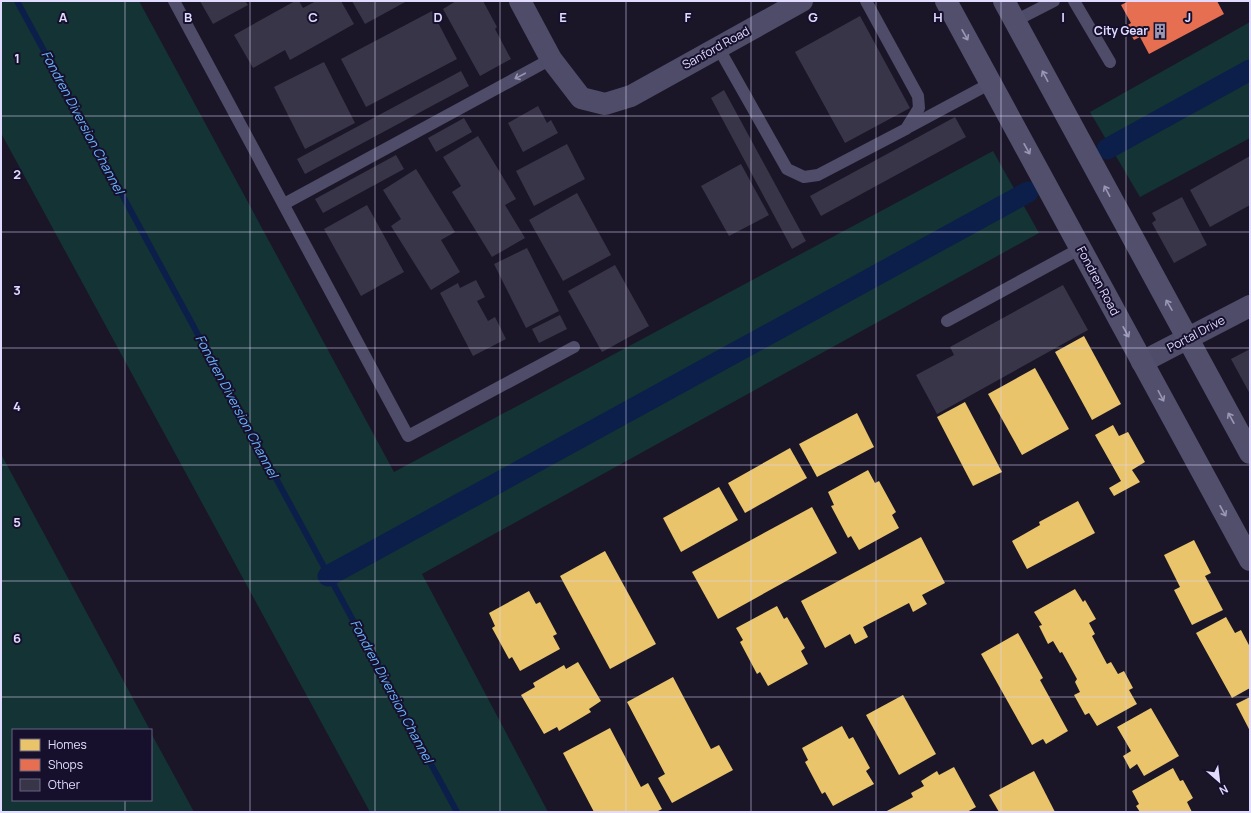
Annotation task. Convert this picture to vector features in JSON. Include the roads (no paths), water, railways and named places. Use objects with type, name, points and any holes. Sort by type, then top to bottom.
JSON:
[{"type":"main road","name":"Fondren Road","points":[[946,1],[1250,560]]},
{"type":"main road","points":[[1004,1],[1250,453]]},
{"type":"street","name":"Sanford Road","points":[[520,1],[551,60],[581,98],[605,104],[631,96],[802,1]]},
{"type":"street","name":"Portal Drive","points":[[1142,362],[1250,306]]},
{"type":"lane","points":[[174,1],[408,436],[574,348]]},
{"type":"lane","points":[[866,1],[918,96],[919,108],[906,129]]},
{"type":"lane","points":[[1015,21],[1054,1]]},
{"type":"lane","points":[[1074,1],[1110,62]]},
{"type":"lane","points":[[718,47],[787,170],[804,177],[818,175],[991,83]]},
{"type":"lane","points":[[284,204],[551,60]]},
{"type":"lane","points":[[947,321],[1080,248]]},
{"type":"waterway","name":"Fondren Diversion Channel","points":[[17,1],[457,812]]},
{"type":"waterway","points":[[1107,149],[1250,70]]},
{"type":"waterway","points":[[328,576],[1028,192]]},
{"type":"place","name":"City Gear","points":[[1160,31]]}]
